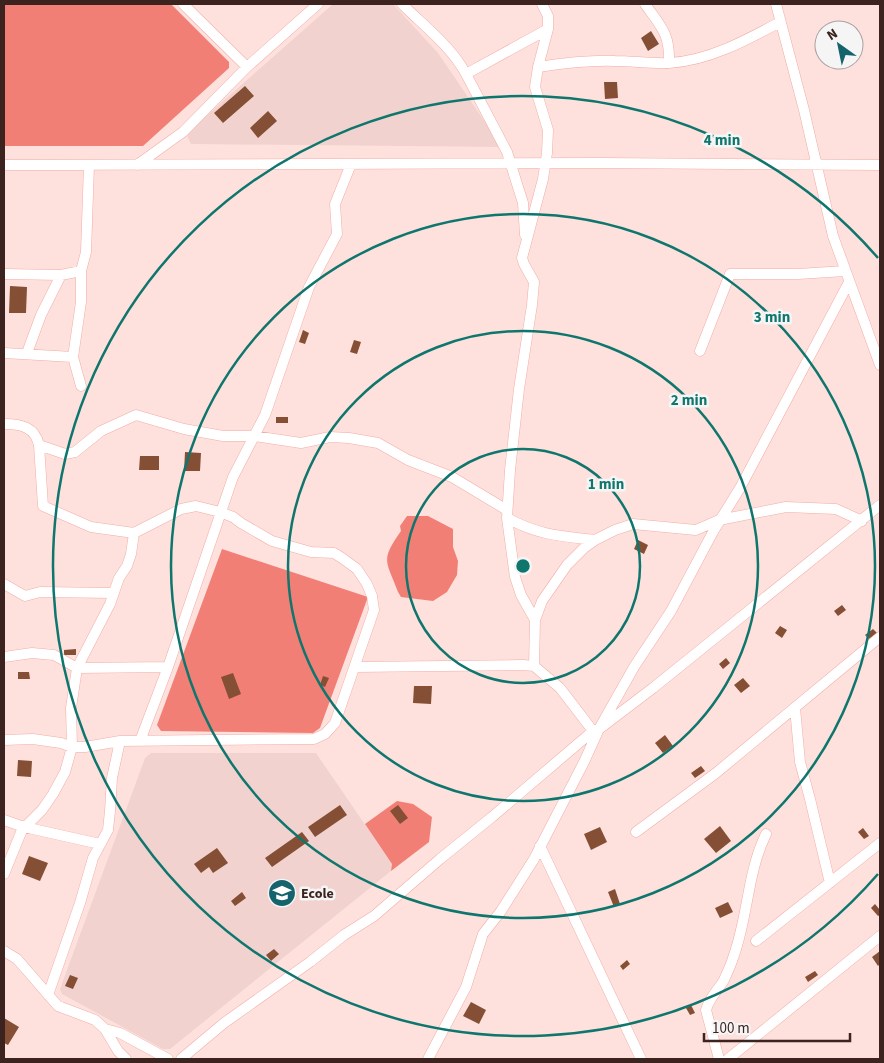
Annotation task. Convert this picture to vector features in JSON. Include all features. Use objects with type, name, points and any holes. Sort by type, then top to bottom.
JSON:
[{"type":"street","points":[[183,4],[247,67]]},
{"type":"street","points":[[138,164],[183,132],[247,67],[318,4]]},
{"type":"street","points":[[402,4],[459,61],[507,152],[523,203],[526,244]]},
{"type":"street","points":[[534,666],[535,620],[521,595],[515,577],[507,514],[519,389],[534,282],[522,258],[547,153],[548,130],[535,87],[548,28],[548,16],[542,4]]},
{"type":"street","points":[[645,4],[667,36],[669,63]]},
{"type":"street","points":[[776,4],[804,110],[833,236],[880,365]]},
{"type":"street","points":[[538,67],[589,61],[669,63],[688,60],[715,53],[780,22]]},
{"type":"street","points":[[466,74],[548,28]]},
{"type":"street","points":[[4,165],[545,163],[880,165]]},
{"type":"street","points":[[140,741],[168,667],[233,477],[266,415],[309,287],[337,234],[335,204],[351,164]]},
{"type":"street","points":[[81,386],[73,357],[81,302],[81,271],[86,252],[89,165]]},
{"type":"street","points":[[4,274],[61,275],[81,271]]},
{"type":"street","points":[[700,351],[730,274],[798,274],[845,271]]},
{"type":"street","points":[[27,354],[41,315],[61,275]]},
{"type":"street","points":[[428,1059],[466,986],[484,934],[534,859],[584,762],[596,730],[671,611],[719,520],[740,488],[849,282]]},
{"type":"street","points":[[4,353],[73,357]]},
{"type":"street","points":[[38,445],[65,454],[75,452],[101,432],[136,415],[184,429],[223,436],[254,436],[301,443],[330,437],[349,438],[378,443],[408,460],[452,477],[538,533],[595,540]]},
{"type":"street","points":[[4,424],[12,424],[29,429],[36,436],[42,506],[91,527],[134,533],[181,509],[196,506],[220,512],[233,517],[241,524],[272,541],[311,552],[334,553],[357,569],[369,590],[374,610],[335,723],[326,734],[314,739],[140,741],[85,747],[72,747],[61,743],[33,739],[4,740]]},
{"type":"street","points":[[181,1059],[199,1042],[231,1018],[310,962],[344,935],[374,916],[596,730],[653,688],[880,505]]},
{"type":"street","points":[[535,620],[542,601],[568,565],[584,548],[615,530],[633,524],[696,530],[719,520],[786,507],[836,509],[862,521]]},
{"type":"street","points":[[4,874],[24,827],[42,810],[65,772],[72,747],[71,708],[77,668],[129,560],[134,533]]},
{"type":"street","points":[[4,584],[25,596],[40,592],[114,593]]},
{"type":"street","points":[[636,832],[716,773],[880,637]]},
{"type":"street","points":[[4,658],[32,654],[54,655],[77,668],[168,667]]},
{"type":"street","points":[[355,667],[534,666],[560,688],[596,730]]},
{"type":"street","points":[[795,708],[800,762],[830,883]]},
{"type":"street","points":[[48,995],[80,903],[93,858],[108,830],[112,778],[120,742]]},
{"type":"street","points":[[4,820],[24,827],[100,844]]},
{"type":"street","points":[[720,1059],[706,1010],[708,1003],[724,979],[739,941],[756,861],[766,834]]},
{"type":"street","points":[[756,941],[880,843]]},
{"type":"street","points":[[540,846],[641,1059]]},
{"type":"street","points":[[728,1059],[880,936]]},
{"type":"street","points":[[4,951],[17,959],[58,1006],[95,1020],[126,1059]]},
{"type":"street","points":[[104,1029],[120,1033],[168,1059]]},
{"type":"shaded area","points":[[4,4],[171,4],[229,62],[229,68],[143,146],[4,146]]},
{"type":"shaded area","points":[[333,4],[393,4],[438,53],[502,147],[191,144],[186,134]]},
{"type":"shaded area","points":[[407,516],[428,516],[453,529],[453,547],[458,561],[457,575],[447,592],[433,601],[401,597],[388,567],[387,561],[390,549],[401,531],[400,526]]},
{"type":"shaded area","points":[[222,549],[368,597],[320,728],[313,733],[161,731],[157,725]]},
{"type":"shaded area","points":[[151,753],[316,753],[392,864],[391,871],[170,1049],[163,1049],[62,994],[60,989],[145,758]]},
{"type":"shaded area","points":[[397,801],[413,804],[432,817],[429,842],[391,871],[392,864],[365,824]]},
{"type":"building","points":[[651,31],[659,44],[648,51],[641,38]]},
{"type":"building","points":[[604,82],[617,82],[618,98],[605,99]]},
{"type":"building","points":[[245,86],[254,96],[223,123],[214,113]]},
{"type":"building","points":[[268,111],[277,121],[258,138],[250,128]]},
{"type":"building","points":[[10,286],[27,287],[26,313],[9,313]]},
{"type":"building","points":[[303,330],[309,333],[305,344],[299,342]]},
{"type":"building","points":[[354,340],[361,342],[357,354],[350,352]]},
{"type":"building","points":[[276,417],[288,417],[288,423],[276,423]]},
{"type":"building","points":[[185,452],[201,453],[200,471],[184,471]]},
{"type":"building","points":[[140,456],[159,456],[159,470],[139,470]]},
{"type":"building","points":[[638,540],[648,545],[644,554],[634,549]]},
{"type":"building","points":[[842,605],[846,610],[838,616],[834,611]]},
{"type":"building","points":[[780,626],[787,630],[782,638],[775,633]]},
{"type":"building","points":[[873,629],[877,633],[869,639],[865,635]]},
{"type":"building","points":[[76,649],[76,655],[64,655],[64,650]]},
{"type":"building","points":[[726,658],[730,663],[723,669],[719,664]]},
{"type":"building","points":[[18,672],[29,672],[30,679],[18,679]]},
{"type":"building","points":[[233,673],[241,694],[229,699],[221,677]]},
{"type":"building","points":[[323,676],[329,678],[325,687],[320,685]]},
{"type":"building","points":[[743,678],[750,686],[741,693],[734,685]]},
{"type":"building","points":[[414,686],[432,686],[431,704],[413,703]]},
{"type":"building","points":[[665,735],[673,746],[663,753],[655,743]]},
{"type":"building","points":[[18,760],[32,761],[31,777],[17,776]]},
{"type":"building","points":[[701,766],[705,771],[695,778],[691,773]]},
{"type":"building","points":[[340,805],[347,815],[315,837],[308,827]]},
{"type":"building","points":[[398,805],[408,818],[400,824],[390,811]]},
{"type":"building","points":[[720,826],[731,841],[716,853],[704,839]]},
{"type":"building","points":[[600,827],[607,842],[591,850],[584,834]]},
{"type":"building","points":[[863,828],[869,836],[864,839],[858,832]]},
{"type":"building","points":[[302,832],[309,841],[272,867],[265,858]]},
{"type":"building","points":[[217,848],[228,863],[213,873],[209,867],[201,873],[194,864]]},
{"type":"building","points":[[29,856],[48,863],[40,881],[22,874]]},
{"type":"building","points":[[615,889],[620,904],[614,907],[608,892]]},
{"type":"building","points":[[242,892],[246,898],[235,906],[231,901]]},
{"type":"building","points":[[728,902],[733,912],[720,918],[715,908]]},
{"type":"building","points":[[875,904],[880,910],[880,915],[878,916],[871,908]]},
{"type":"building","points":[[274,949],[279,954],[271,961],[266,955]]},
{"type":"building","points":[[880,951],[880,964],[878,966],[872,957]]},
{"type":"building","points":[[627,960],[630,964],[623,970],[620,966]]},
{"type":"building","points":[[815,971],[818,975],[808,982],[805,977]]},
{"type":"building","points":[[70,975],[78,978],[73,989],[65,986]]},
{"type":"building","points":[[471,1002],[486,1010],[479,1024],[463,1016]]},
{"type":"building","points":[[691,1005],[695,1013],[690,1015],[686,1008]]},
{"type":"building","points":[[4,1018],[19,1027],[8,1045],[4,1043]]},
{"type":"place","name":"Ecole","points":[[282,893]]}]
